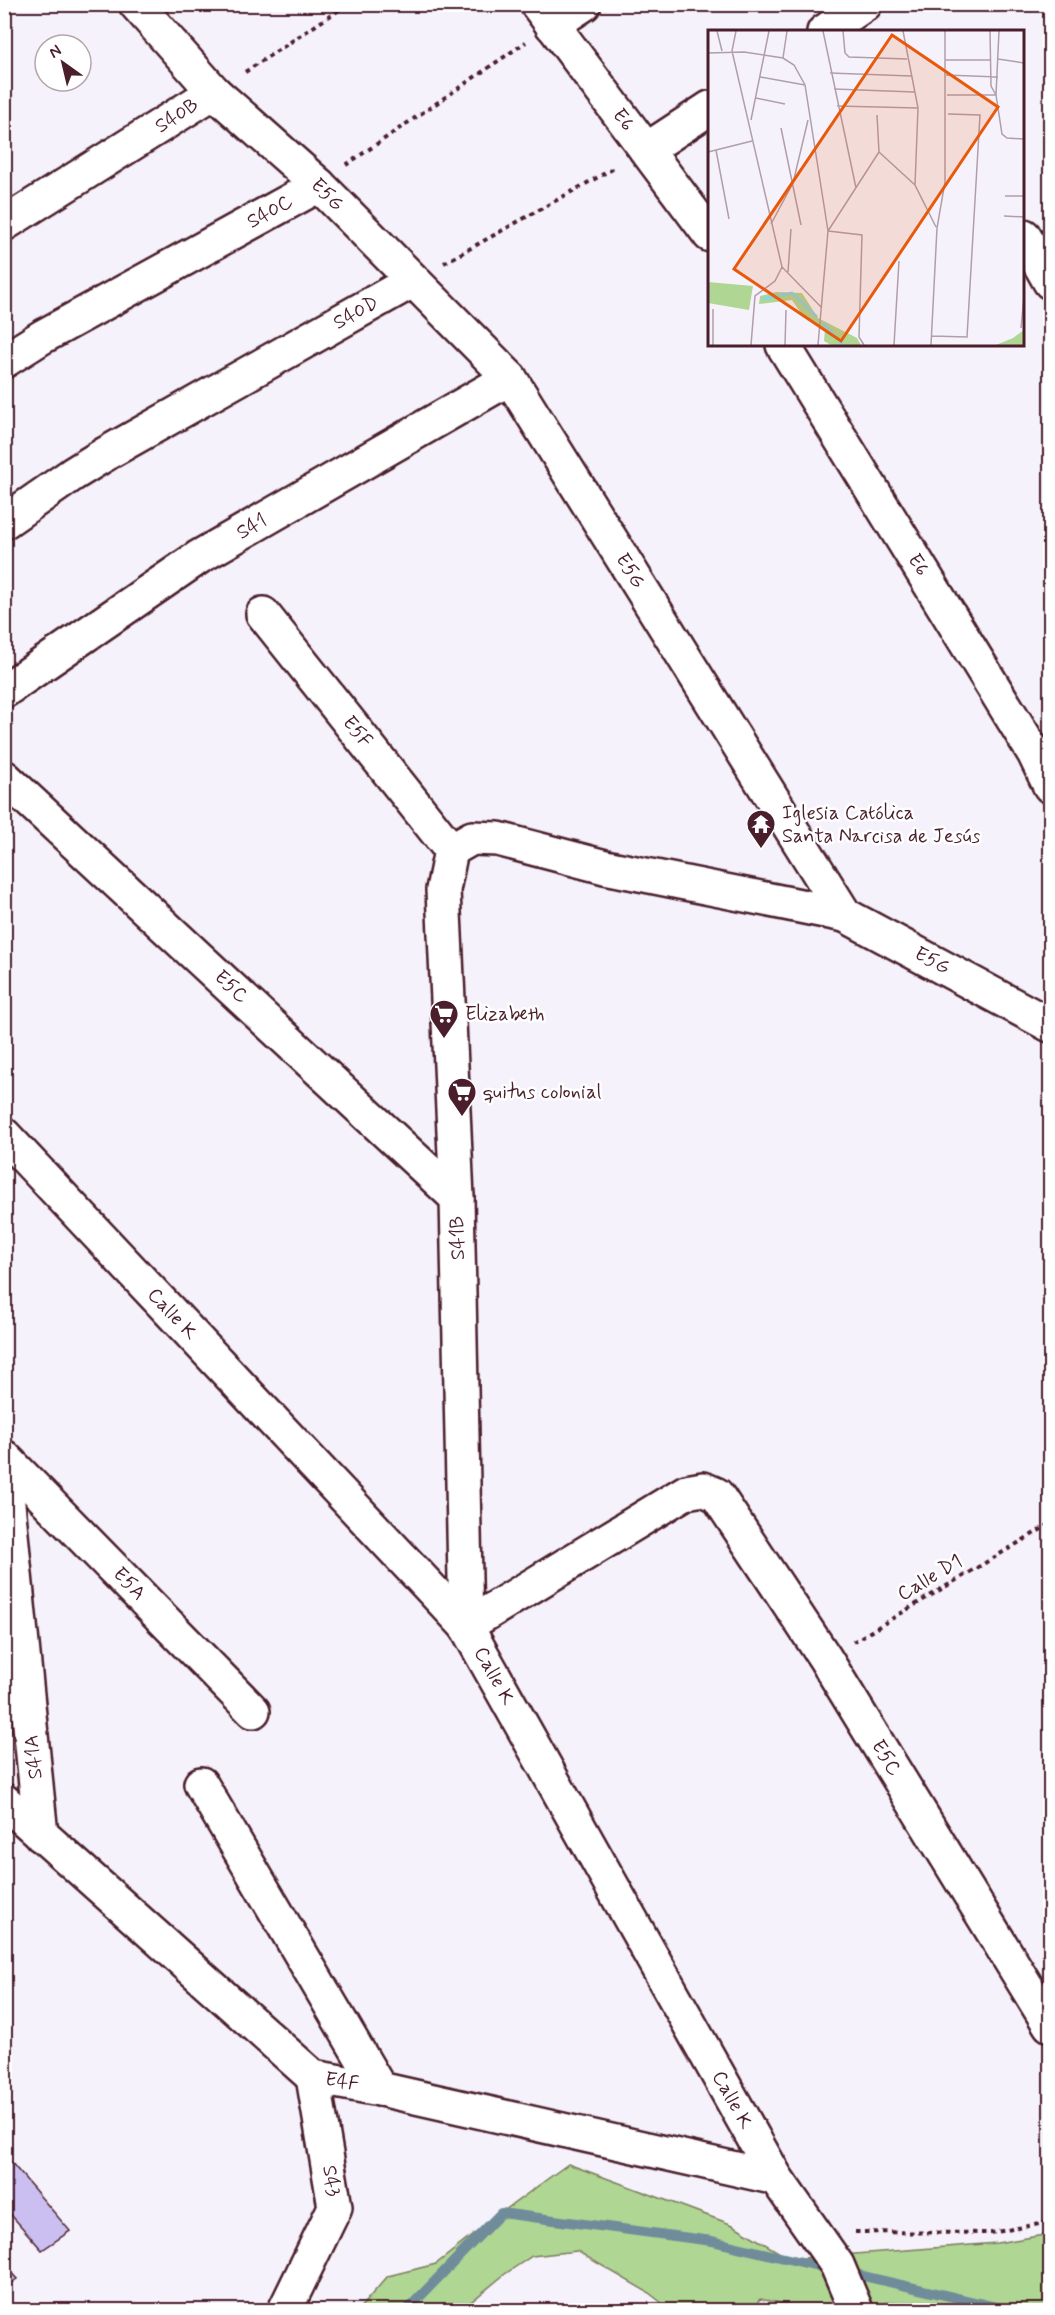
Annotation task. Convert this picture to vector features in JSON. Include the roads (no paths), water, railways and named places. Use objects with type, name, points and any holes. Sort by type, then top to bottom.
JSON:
[{"type":"street","name":"E5G","points":[[136,4],[214,92],[319,184],[510,378],[845,915],[1050,1025]]},
{"type":"street","points":[[544,15],[584,4]]},
{"type":"street","points":[[827,30],[865,4]]},
{"type":"street","name":"E6","points":[[544,15],[708,232]]},
{"type":"street","name":"S40B","points":[[4,224],[214,92]]},
{"type":"street","points":[[646,150],[708,109]]},
{"type":"street","name":"S40C","points":[[4,362],[42,338],[319,184]]},
{"type":"street","points":[[1025,239],[1050,282]]},
{"type":"street","name":"S40D","points":[[4,522],[107,453],[412,281]]},
{"type":"street","name":"E6","points":[[784,346],[1034,753],[1050,786]]},
{"type":"street","name":"S41","points":[[4,691],[199,557],[510,378]]},
{"type":"street","name":"E5F","points":[[263,614],[451,850]]},
{"type":"street","name":"E5C","points":[[4,777],[457,1197]]},
{"type":"street","points":[[451,850],[472,838],[498,839],[605,867],[845,915]]},
{"type":"street","name":"S41B","points":[[451,850],[443,890],[457,1197],[466,1626]]},
{"type":"street","name":"Calle K","points":[[4,1135],[466,1626],[776,2178],[837,2265],[856,2310]]},
{"type":"street","name":"E5A","points":[[4,1457],[253,1711]]},
{"type":"street","name":"S41A","points":[[4,1464],[41,1835]]},
{"type":"street","name":"E5C","points":[[466,1626],[686,1492],[703,1489],[717,1496],[825,1658],[1050,2025]]},
{"type":"street","points":[[201,1784],[380,2089]]},
{"type":"street","name":"E4F","points":[[4,1801],[313,2077],[380,2089],[776,2178]]},
{"type":"street","name":"S43","points":[[285,2310],[335,2207],[313,2077]]},
{"type":"waterway","points":[[407,2310],[501,2213],[712,2241],[831,2269]]},
{"type":"waterway","points":[[846,2272],[1009,2310]]},
{"type":"place","name":"Iglesia Católica Santa Narcisa de Jesús","points":[[761,850]]},
{"type":"place","name":"Elizabeth","points":[[444,1040]]},
{"type":"place","name":"quitus colonial","points":[[462,1118]]}]
